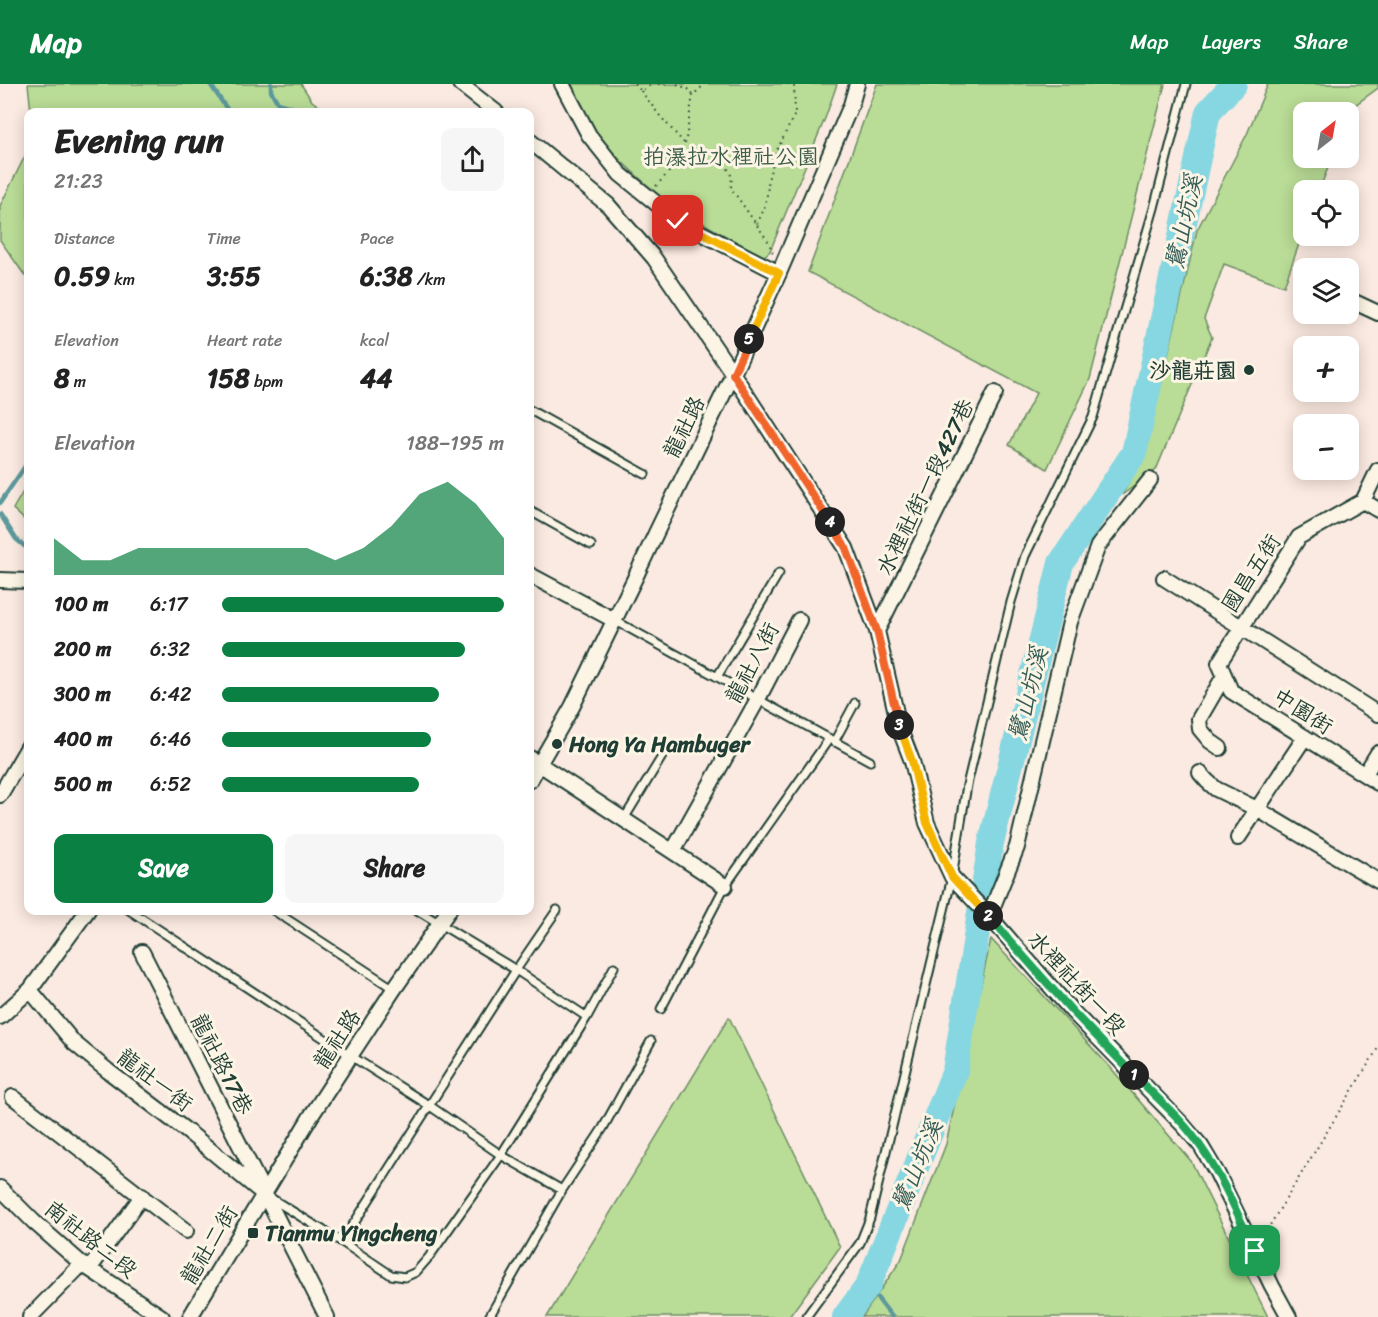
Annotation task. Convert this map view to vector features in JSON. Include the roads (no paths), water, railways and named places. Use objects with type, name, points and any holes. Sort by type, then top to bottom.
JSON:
[{"type":"street","points":[[460,84],[491,108]]},
{"type":"street","points":[[562,84],[589,135],[620,174],[678,221],[779,273]]},
{"type":"street","name":"龍社路","points":[[534,761],[572,706],[733,374],[779,273],[857,84]]},
{"type":"street","points":[[534,144],[608,205],[654,258],[733,374],[846,548],[877,631],[900,730],[912,761],[927,823],[952,877]]},
{"type":"street","points":[[1359,304],[1378,313]]},
{"type":"street","name":"水裡社街一段427巷","points":[[877,631],[995,393]]},
{"type":"street","points":[[1378,470],[1364,501],[1378,510]]},
{"type":"street","points":[[988,916],[1017,847],[1070,622],[1090,567],[1098,546],[1150,480]]},
{"type":"street","name":"國昌五街","points":[[1220,748],[1210,741],[1200,729],[1199,719],[1241,627],[1299,537],[1364,501]]},
{"type":"street","points":[[534,577],[614,620]]},
{"type":"street","points":[[1164,578],[1378,714]]},
{"type":"street","points":[[0,580],[24,581]]},
{"type":"street","name":"龍社八街","points":[[673,851],[758,699],[799,620]]},
{"type":"street","name":"中園街","points":[[1222,670],[1231,691],[1378,783]]},
{"type":"street","points":[[1238,838],[1305,737]]},
{"type":"street","points":[[1365,774],[1378,753]]},
{"type":"street","points":[[0,795],[24,754]]},
{"type":"street","points":[[534,761],[725,886]]},
{"type":"street","points":[[1200,773],[1216,789],[1257,809],[1378,881]]},
{"type":"street","name":"水裡社街一段","points":[[952,877],[1072,1011],[1201,1146],[1217,1173],[1289,1317]]},
{"type":"street","points":[[0,1017],[30,990],[84,915]]},
{"type":"street","name":"龍社路","points":[[264,1194],[311,1116],[394,989],[446,915]]},
{"type":"street","name":"龍社路17巷","points":[[142,952],[327,1317]]},
{"type":"street","name":"龍社一街","points":[[30,990],[74,1043],[264,1194]]},
{"type":"street","points":[[13,1097],[186,1231]]},
{"type":"street","name":"南社路二段","points":[[0,1188],[34,1222],[86,1266],[162,1317]]},
{"type":"street","name":"龍社二街","points":[[190,1317],[264,1194]]},
{"type":"street","points":[[30,1317],[86,1266],[142,1196]]},
{"type":"lane","points":[[806,1317],[860,1243],[870,1218],[952,877],[967,785],[1014,593],[1025,556],[1093,417],[1154,208],[1186,84]]},
{"type":"lane","points":[[534,412],[645,474]]},
{"type":"lane","points":[[534,513],[591,545]]},
{"type":"lane","points":[[717,677],[779,573]]},
{"type":"lane","points":[[614,620],[870,761]]},
{"type":"lane","points":[[661,1009],[725,886],[831,740],[855,703]]},
{"type":"lane","points":[[624,819],[666,750]]},
{"type":"lane","points":[[342,1242],[516,970],[557,910]]},
{"type":"lane","points":[[137,915],[430,1106],[501,1155],[562,1190]]},
{"type":"lane","points":[[281,915],[394,989]]},
{"type":"lane","points":[[425,915],[516,970],[587,1017]]},
{"type":"lane","points":[[264,1194],[391,1275],[405,1277],[416,1272],[501,1155],[587,1017],[614,966]]},
{"type":"lane","points":[[489,1317],[562,1190],[603,1128],[651,1041]]},
{"type":"waterway","points":[[210,84],[226,108]]},
{"type":"waterway","points":[[271,84],[271,91],[278,103],[294,108]]},
{"type":"waterway","name":"鷺山坑溪","points":[[845,1317],[868,1286],[955,1071],[991,843],[1061,563],[1134,453],[1208,112],[1234,84]]},
{"type":"waterway","points":[[0,503],[24,468]]},
{"type":"waterway","points":[[0,514],[16,539],[24,546]]},
{"type":"waterway","points":[[868,1286],[892,1317]]},
{"type":"place","name":"沙龍莊園","points":[[1249,370]]},
{"type":"place","name":"Hong Ya Hambuger","points":[[557,744]]},
{"type":"place","name":"Tianmu Yingcheng","points":[[253,1233]]},
{"type":"park label","name":"拍瀑拉水裡社公園","points":[[731,156]]}]
